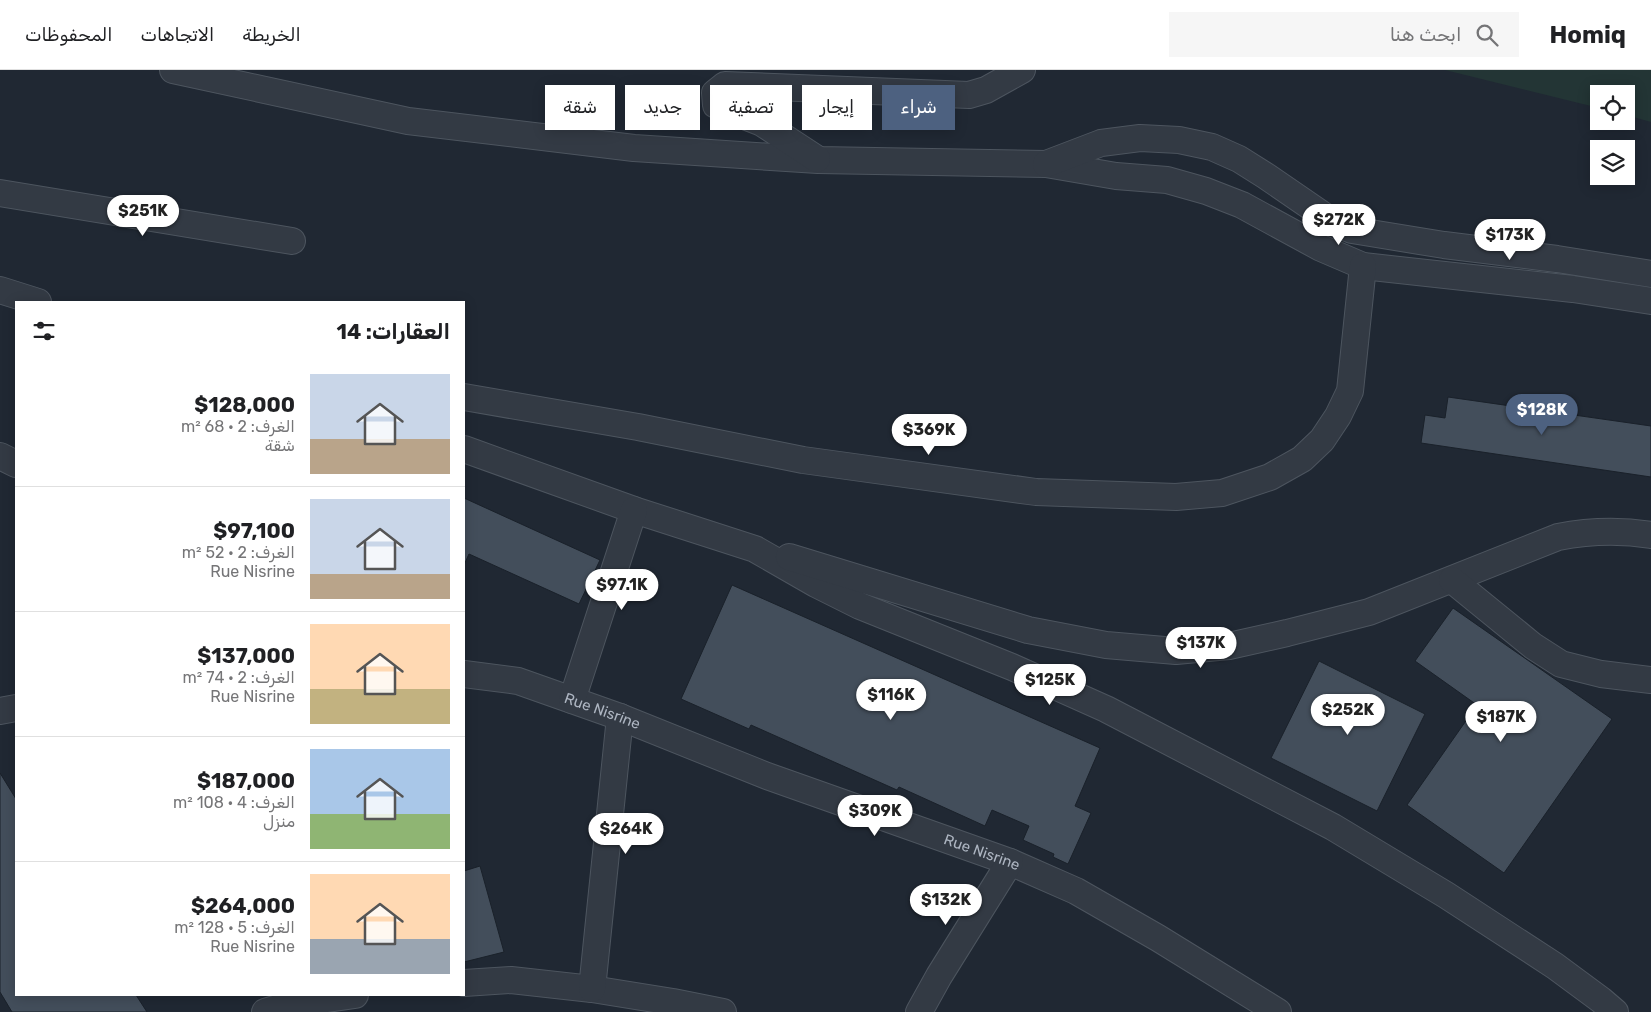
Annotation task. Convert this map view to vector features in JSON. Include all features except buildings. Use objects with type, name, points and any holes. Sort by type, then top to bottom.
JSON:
[{"type":"street","points":[[173,70],[408,121],[634,148],[818,160],[1046,164],[1116,176],[1167,180],[1206,191],[1242,205],[1321,248],[1363,266],[1573,288],[1651,301]]},
{"type":"street","points":[[818,160],[762,123],[716,105],[715,93],[725,85],[969,95],[986,90],[1022,70]]},
{"type":"street","points":[[1046,164],[1101,143],[1140,138],[1179,140],[1212,147],[1239,159],[1333,222],[1352,230],[1651,274]]},
{"type":"street","points":[[0,193],[292,241]]},
{"type":"street","points":[[465,396],[638,427],[803,460],[1036,492],[1176,497],[1222,493],[1270,478],[1302,459],[1322,440],[1338,416],[1350,391],[1363,266]]},
{"type":"street","points":[[0,290],[35,301]]},
{"type":"street","points":[[465,449],[634,510],[754,549],[811,563],[1028,630],[1106,645],[1176,651],[1229,646],[1369,612],[1558,537],[1584,532],[1610,531],[1651,535]]},
{"type":"street","points":[[0,456],[15,464]]},
{"type":"street","points":[[572,700],[634,510]]},
{"type":"street","points":[[754,549],[860,606],[1012,667],[1106,709],[1333,826],[1446,895],[1532,951],[1615,1012]]},
{"type":"street","points":[[1452,580],[1533,646],[1561,664],[1601,674],[1651,680]]},
{"type":"street","name":"Rue Nisrine","points":[[465,674],[518,681],[620,717],[767,776],[1010,862],[1076,891],[1166,943],[1278,1012]]},
{"type":"street","points":[[0,711],[15,708]]},
{"type":"street","points":[[592,989],[620,717]]},
{"type":"street","points":[[919,1012],[939,976],[1010,862]]},
{"type":"street","points":[[465,983],[511,980],[592,989],[723,1012]]},
{"type":"street","points":[[265,1012],[291,1004],[348,996]]},
{"type":"shaded area","points":[[1445,70],[1651,70],[1651,122],[1635,118],[1635,85],[1590,85],[1590,106]]}]
